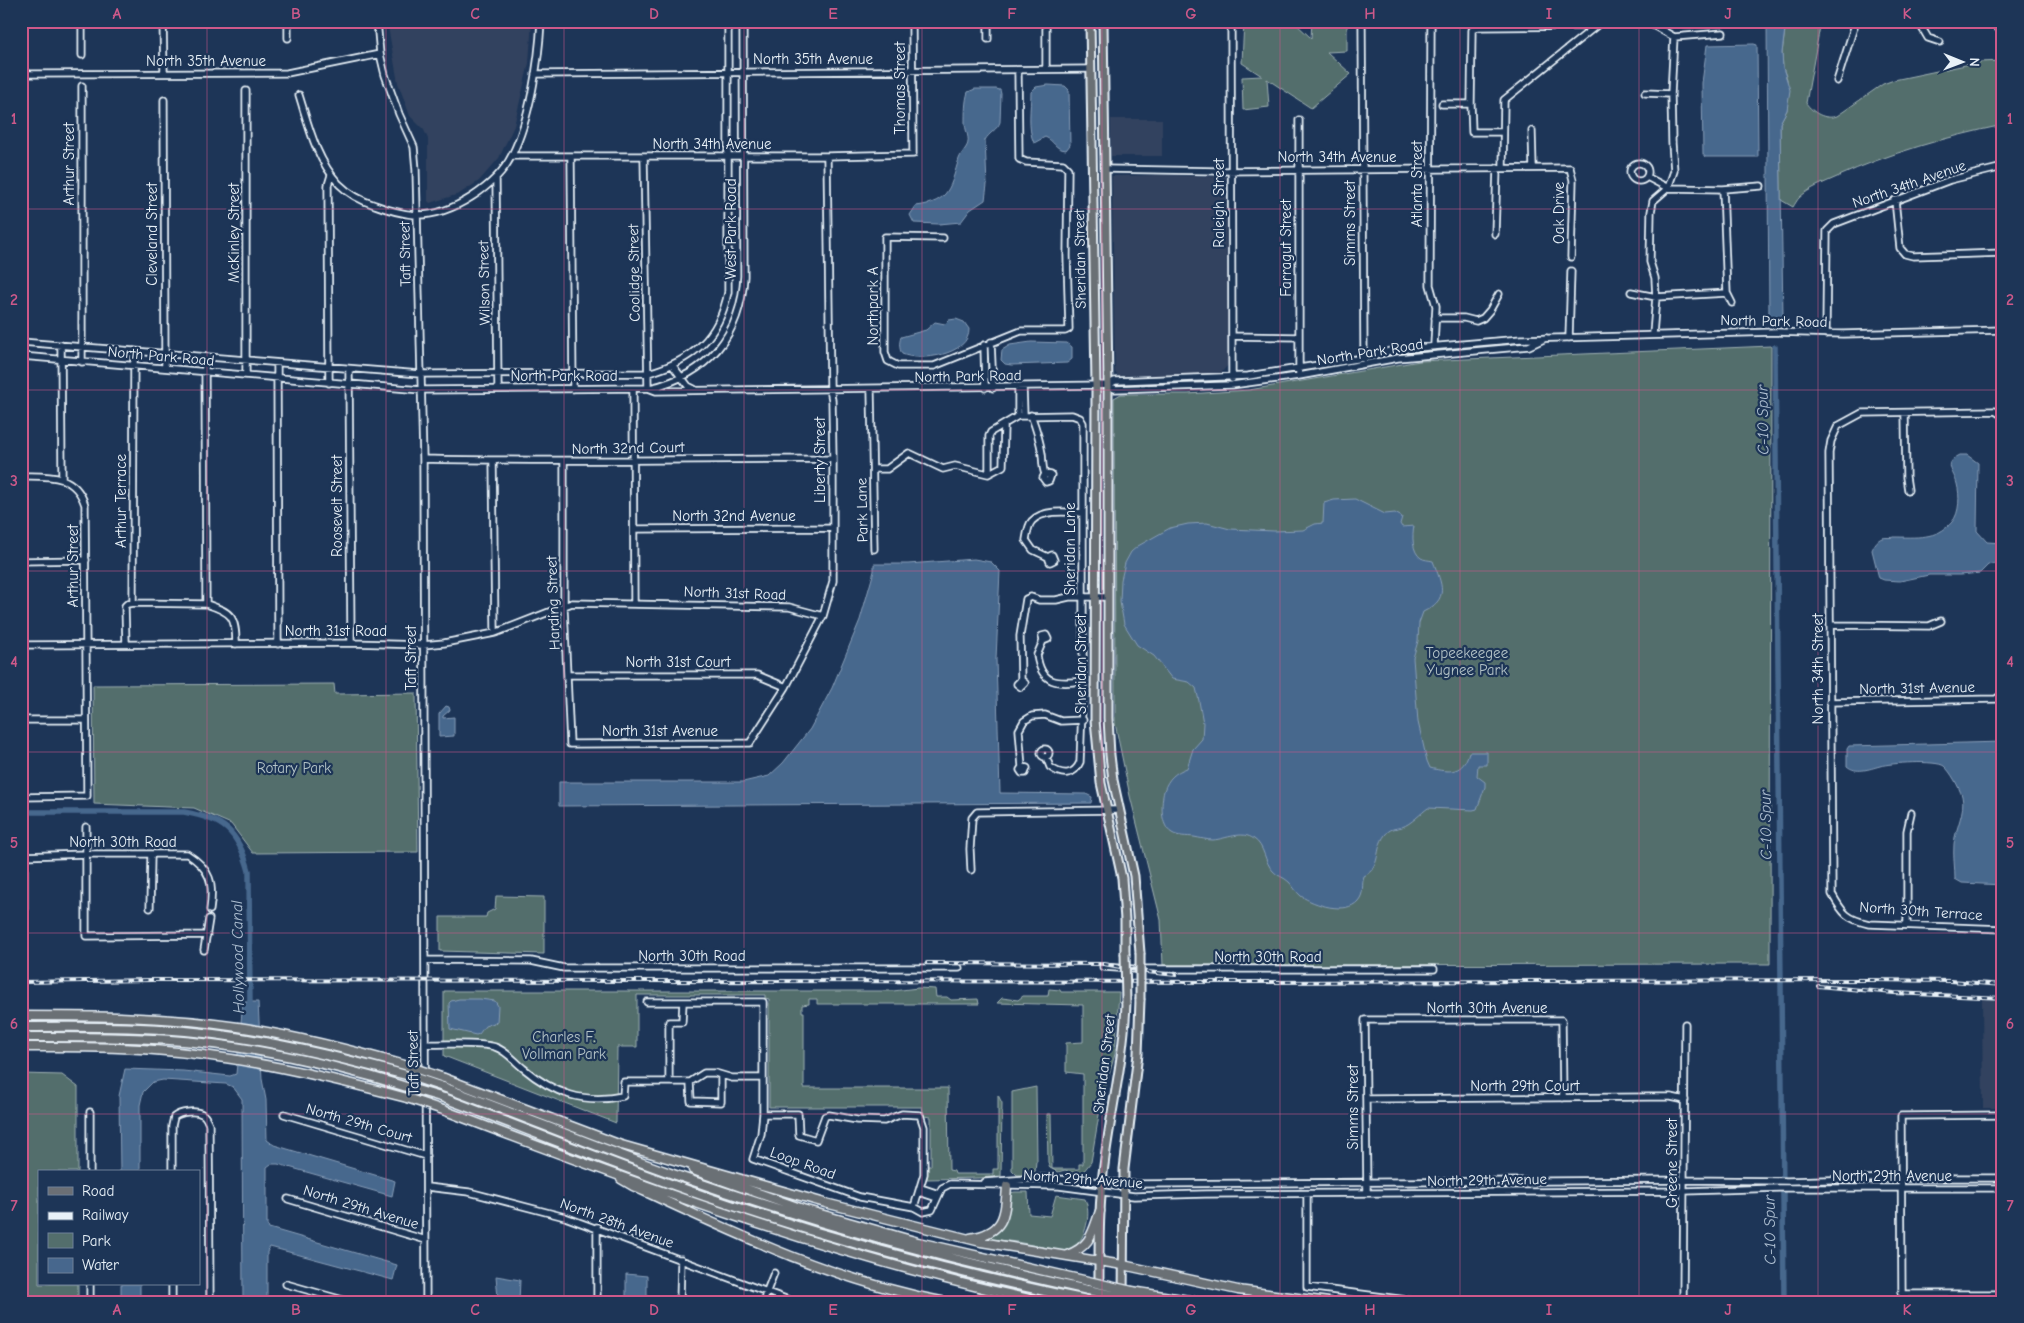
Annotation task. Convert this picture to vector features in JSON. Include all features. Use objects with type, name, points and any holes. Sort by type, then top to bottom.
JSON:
[{"type":"highway","points":[[21,1016],[95,1016],[236,1027],[342,1047],[444,1078],[618,1144],[812,1211],[918,1242],[1088,1285],[1132,1295],[1200,1302]]},
{"type":"highway","points":[[21,1027],[130,1028],[234,1037],[332,1056],[410,1076],[443,1087],[674,1174],[892,1244],[1026,1277],[1088,1285]]},
{"type":"highway","points":[[21,1037],[116,1038],[234,1047],[349,1071],[444,1098],[633,1170],[771,1218],[902,1256],[994,1280],[1098,1302]]},
{"type":"highway","points":[[21,1047],[93,1046],[137,1049],[233,1059],[337,1079],[443,1110],[609,1171],[796,1235],[911,1269],[1044,1302]]},
{"type":"highway","points":[[618,1144],[825,1203],[981,1242],[1123,1265],[1238,1290],[1329,1302]]},
{"type":"highway","points":[[609,1171],[633,1186],[749,1240],[808,1264],[867,1284],[946,1302]]},
{"type":"highway","points":[[968,1238],[986,1236],[1000,1223],[1005,1206],[1007,1186]]},
{"type":"highway","points":[[1065,1256],[1079,1250],[1087,1243],[1100,1211]]},
{"type":"highway","points":[[1132,1295],[1150,1302]]},
{"type":"main road","name":"Sheridan Street","points":[[1090,21],[1096,385],[1095,596],[1097,756],[1122,878],[1126,953],[1126,1004],[1122,1061],[1101,1192],[1098,1302]]},
{"type":"main road","name":"Sheridan Street","points":[[1103,21],[1108,385],[1107,597],[1110,755],[1134,876],[1140,953],[1138,1054],[1124,1154],[1123,1302]]},
{"type":"main road","points":[[1092,156],[1105,169]]},
{"type":"street","points":[[82,21],[82,55]]},
{"type":"street","points":[[163,21],[164,74]]},
{"type":"street","points":[[288,21],[288,38]]},
{"type":"street","name":"Taft Street","points":[[376,21],[380,54],[390,93],[414,147],[416,170],[423,459],[426,1302]]},
{"type":"street","points":[[299,95],[319,156],[331,175],[341,186],[354,196],[390,211],[417,215],[436,212],[472,198],[496,178],[512,156],[527,110],[535,74],[541,21]]},
{"type":"street","name":"West Park Road","points":[[648,373],[673,366],[687,358],[703,344],[716,326],[726,305],[729,277],[728,21]]},
{"type":"street","name":"West Park Road","points":[[648,388],[682,378],[710,358],[726,340],[740,308],[744,276],[743,21]]},
{"type":"street","name":"Thomas Street","points":[[912,21],[913,154]]},
{"type":"street","points":[[988,21],[988,40]]},
{"type":"street","points":[[1046,21],[1046,69]]},
{"type":"street","name":"Raleigh Street","points":[[1231,21],[1232,385]]},
{"type":"street","name":"Simms Street","points":[[1362,21],[1364,365]]},
{"type":"street","name":"Atlanta Street","points":[[1431,21],[1430,285],[1436,306],[1434,345]]},
{"type":"street","points":[[1646,21],[1674,37],[1723,33]]},
{"type":"street","points":[[1837,81],[1856,21]]},
{"type":"street","points":[[1918,21],[1928,38],[1940,42]]},
{"type":"street","points":[[2000,21],[1997,26],[2003,32]]},
{"type":"street","points":[[1495,234],[1503,132],[1504,100],[1596,26],[1478,27],[1472,30],[1472,132],[1503,132]]},
{"type":"street","points":[[1653,334],[1656,297],[1655,278],[1650,262],[1651,212],[1653,201],[1668,188],[1674,171],[1671,94],[1674,37]]},
{"type":"street","name":"North 35th Avenue","points":[[21,72],[30,74],[287,73],[380,54]]},
{"type":"street","name":"North 35th Avenue","points":[[535,74],[1091,69]]},
{"type":"street","name":"Northpark A","points":[[943,238],[885,237],[886,358],[898,366],[934,366],[1021,331],[1066,331],[1069,329],[1067,256],[1068,169],[1063,164],[1026,162],[1019,159],[1018,70]]},
{"type":"street","name":"North 35th Avenue","points":[[21,77],[30,74]]},
{"type":"street","name":"Arthur Street","points":[[82,86],[82,362]]},
{"type":"street","name":"McKinley Street","points":[[246,91],[246,375]]},
{"type":"street","points":[[1645,93],[1671,94]]},
{"type":"street","name":"Cleveland Street","points":[[164,100],[165,368]]},
{"type":"street","points":[[1442,104],[1471,104]]},
{"type":"street","name":"Farragut Street","points":[[1299,120],[1299,376]]},
{"type":"street","points":[[1532,130],[1533,168]]},
{"type":"street","name":"North 34th Avenue","points":[[512,156],[644,157],[913,154]]},
{"type":"street","name":"Liberty Street","points":[[750,743],[786,687],[824,616],[832,581],[833,459],[830,388],[827,156]]},
{"type":"street","points":[[571,157],[573,389]]},
{"type":"street","name":"Coolidge Street","points":[[644,157],[648,388]]},
{"type":"street","name":"North 34th Avenue","points":[[1105,169],[1363,170],[1570,168]]},
{"type":"street","name":"Oak Drive","points":[[1570,168],[1574,180],[1572,257]]},
{"type":"street","name":"North 34th Avenue","points":[[1826,334],[1826,240],[1827,231],[1834,224],[1950,180],[2003,168]]},
{"type":"street","points":[[329,382],[328,186],[331,175]]},
{"type":"street","points":[[1647,177],[1668,188],[1723,189],[1761,186]]},
{"type":"street","name":"Wilson Street","points":[[496,178],[498,389]]},
{"type":"street","points":[[1723,189],[1727,293],[1732,304]]},
{"type":"street","points":[[1895,200],[1900,248],[1905,254],[1913,256],[2003,253]]},
{"type":"street","points":[[1569,338],[1571,271]]},
{"type":"street","points":[[1632,292],[1656,297],[1727,293]]},
{"type":"street","points":[[1435,318],[1464,318],[1476,321],[1490,310],[1499,294]]},
{"type":"street","name":"North Park Road","points":[[1108,385],[1115,381],[1232,377],[1276,372],[1363,358],[1394,350],[1434,345],[1546,338],[1653,334],[1776,332],[1826,334],[2003,330]]},
{"type":"street","points":[[1232,336],[1299,337]]},
{"type":"street","name":"North Park Road","points":[[21,356],[421,390],[648,388],[656,391],[830,388],[871,390],[1096,385],[1108,385],[1115,388],[1232,385],[1299,376],[1396,358],[1529,346],[1546,338]]},
{"type":"street","name":"North Park Road","points":[[21,342],[420,374],[648,373]]},
{"type":"street","points":[[990,342],[993,388]]},
{"type":"street","points":[[21,476],[62,478],[61,345]]},
{"type":"street","points":[[984,345],[985,388]]},
{"type":"street","name":"Arthur Terrace","points":[[126,644],[126,604],[133,603],[134,352]]},
{"type":"street","points":[[205,357],[206,604]]},
{"type":"street","points":[[277,363],[278,644]]},
{"type":"street","points":[[673,366],[688,386],[696,389]]},
{"type":"street","name":"Roosevelt Street","points":[[349,369],[351,643]]},
{"type":"street","points":[[1021,387],[1021,416]]},
{"type":"street","points":[[633,389],[634,603]]},
{"type":"street","name":"Park Lane","points":[[871,390],[874,469],[874,550]]},
{"type":"street","points":[[1908,490],[1905,413],[1995,411],[2003,416]]},
{"type":"street","name":"North 34th Street","points":[[1841,911],[1832,894],[1829,453],[1831,441],[1838,426],[1862,413],[1905,413]]},
{"type":"street","points":[[1004,426],[1003,466],[989,474],[989,436],[991,432],[1021,416],[1031,415],[1037,433],[1045,474]]},
{"type":"street","name":"Sheridan Lane","points":[[1031,415],[1072,415],[1080,418],[1083,423],[1083,681],[1080,762],[1077,770],[1072,773],[1063,774],[1050,768],[1046,757]]},
{"type":"street","name":"Park Lane","points":[[874,469],[887,469],[909,453],[943,470],[955,466],[989,474]]},
{"type":"street","name":"North 32nd Court","points":[[423,459],[564,462],[633,459],[833,459]]},
{"type":"street","points":[[493,460],[495,634]]},
{"type":"street","name":"Harding Street","points":[[564,462],[564,607],[570,744]]},
{"type":"street","name":"Arthur Street","points":[[21,796],[87,796],[84,503],[77,490],[62,478]]},
{"type":"street","points":[[1048,557],[1032,550],[1026,540],[1033,520],[1062,512],[1083,513]]},
{"type":"street","name":"North 32nd Avenue","points":[[634,529],[833,528]]},
{"type":"street","points":[[21,561],[86,560]]},
{"type":"street","points":[[1021,680],[1020,636],[1026,599],[1031,597],[1039,600],[1056,600],[1083,596],[1107,597]]},
{"type":"street","points":[[133,603],[206,604],[228,613],[234,620],[236,644]]},
{"type":"street","name":"North 31st Road","points":[[21,645],[351,643],[423,645],[495,634],[572,603],[789,606],[824,616]]},
{"type":"street","points":[[1831,625],[1929,626],[1941,621]]},
{"type":"street","points":[[1043,641],[1037,655],[1042,673],[1052,681],[1060,684],[1083,681]]},
{"type":"street","name":"North 31st Court","points":[[568,675],[756,675],[786,687]]},
{"type":"street","name":"North 31st Avenue","points":[[1830,702],[1996,699],[2003,694]]},
{"type":"street","points":[[1022,767],[1019,730],[1024,721],[1032,716],[1045,716],[1061,721],[1082,720]]},
{"type":"street","points":[[21,720],[86,720]]},
{"type":"street","name":"North 31st Avenue","points":[[570,744],[750,743]]},
{"type":"street","points":[[971,870],[972,818],[978,812],[1120,810]]},
{"type":"street","points":[[1906,925],[1907,832],[1910,813]]},
{"type":"street","points":[[86,827],[86,936],[207,935]]},
{"type":"street","points":[[150,908],[151,854]]},
{"type":"street","name":"North 30th Road","points":[[22,856],[187,854],[200,862],[209,874],[212,895],[210,910]]},
{"type":"street","points":[[22,856],[24,946]]},
{"type":"street","name":"North 30th Terrace","points":[[1841,911],[1854,921],[1870,924],[2003,929]]},
{"type":"street","points":[[204,950],[209,919]]},
{"type":"street","name":"North 30th Road","points":[[424,960],[531,961],[564,968],[959,968]]},
{"type":"street","name":"North 30th Road","points":[[1103,967],[1133,969],[1434,969]]},
{"type":"street","points":[[647,1002],[763,1002],[763,1114]]},
{"type":"street","points":[[670,1082],[669,1022],[682,1022],[682,1002]]},
{"type":"street","name":"Simms Street","points":[[1365,1020],[1366,1193]]},
{"type":"street","name":"North 30th Avenue","points":[[1365,1020],[1562,1020],[1563,1098]]},
{"type":"street","name":"Greene Street","points":[[1683,1302],[1686,1190],[1685,1024]]},
{"type":"street","points":[[426,1044],[496,1048],[508,1054],[544,1084],[584,1099],[596,1100],[623,1096],[624,1082],[690,1082],[704,1073],[715,1073],[732,1078],[762,1078]]},
{"type":"street","points":[[690,1082],[691,1101],[721,1102],[721,1076]]},
{"type":"street","name":"North 29th Court","points":[[1366,1099],[1664,1097],[1685,1100]]},
{"type":"street","points":[[90,1112],[90,1170]]},
{"type":"street","points":[[172,1170],[172,1126],[174,1117],[179,1113],[199,1113],[204,1116],[209,1124],[210,1302]]},
{"type":"street","name":"North 29th Court","points":[[284,1114],[426,1156]]},
{"type":"street","name":"Loop Road","points":[[920,1190],[924,1174],[924,1127],[920,1115],[902,1114],[884,1121],[857,1120],[836,1115],[825,1116],[816,1140],[799,1135],[798,1114],[763,1114],[761,1134],[753,1159],[871,1200],[914,1207],[923,1212],[930,1212],[938,1196]]},
{"type":"street","points":[[1902,1302],[1901,1116],[2003,1115]]},
{"type":"street","name":"North 29th Avenue","points":[[978,1184],[1042,1178],[1123,1183],[1685,1180],[1902,1189],[2003,1188]]},
{"type":"street","name":"North 29th Avenue","points":[[1787,1185],[1901,1178],[2003,1178]]},
{"type":"street","points":[[914,1207],[920,1190],[938,1196],[946,1185],[978,1184]]},
{"type":"street","name":"North 29th Avenue","points":[[978,1184],[1059,1186],[1123,1195],[1158,1196],[1686,1190],[1779,1184]]},
{"type":"street","name":"North 28th Avenue","points":[[427,1188],[453,1189],[487,1196],[597,1227],[794,1302]]},
{"type":"street","points":[[1307,1194],[1307,1287],[1422,1302]]},
{"type":"street","name":"North 29th Avenue","points":[[288,1199],[426,1240]]},
{"type":"street","points":[[597,1227],[597,1302]]},
{"type":"street","points":[[680,1302],[681,1259]]},
{"type":"street","points":[[765,1302],[774,1274]]},
{"type":"street","points":[[286,1284],[350,1302]]},
{"type":"street","points":[[90,1286],[90,1302]]},
{"type":"street","points":[[172,1286],[172,1302]]},
{"type":"street","points":[[1902,1294],[2003,1294]]},
{"type":"shaded area","points":[[387,21],[532,21],[529,63],[514,126],[499,158],[479,181],[459,194],[430,203],[428,201],[428,139],[424,130],[410,116],[398,83]]},
{"type":"shaded area","points":[[1111,119],[1162,119],[1162,156],[1111,156]]},
{"type":"shaded area","points":[[1112,176],[1226,177],[1228,365],[1220,374],[1118,376],[1115,372]]},
{"type":"shaded area","points":[[1982,999],[2003,1001],[2003,1108],[1983,1108]]},
{"type":"green space","points":[[1244,21],[1293,21],[1311,38],[1312,21],[1347,21],[1347,51],[1327,52],[1351,74],[1311,108],[1267,79],[1269,107],[1243,110],[1242,77],[1262,76],[1242,63]]},
{"type":"green space","points":[[1786,21],[1821,21],[1806,103],[1820,115],[1828,117],[1837,116],[1883,84],[1894,80],[1980,62],[2003,61],[2003,125],[1939,140],[1877,160],[1803,194],[1793,207],[1781,200],[1780,123],[1787,110],[1787,79],[1783,68],[1782,53]]},
{"type":"green space","name":"Topeekeegee Yugnee Park","points":[[1771,346],[1770,964],[1163,965],[1161,920],[1130,796],[1115,723],[1114,398],[1121,394],[1188,394],[1249,390],[1420,361]]},
{"type":"green space","name":"Rotary Park","points":[[334,684],[335,694],[416,693],[418,852],[253,853],[231,824],[194,808],[94,804],[93,685]]},
{"type":"green space","points":[[496,896],[544,897],[544,954],[440,951],[440,917],[486,917],[487,913],[495,909]]},
{"type":"green space","name":"Charles F. Vollman Park","points":[[918,988],[935,989],[936,997],[947,997],[951,1000],[978,999],[979,1004],[817,1004],[817,999],[809,999],[809,1004],[802,1005],[802,1012],[804,1012],[804,1088],[948,1088],[949,1170],[954,1171],[955,1174],[993,1174],[993,1169],[998,1169],[998,1095],[1002,1103],[1001,1176],[927,1179],[927,1166],[931,1166],[931,1117],[924,1116],[922,1107],[769,1107],[769,999],[765,998],[765,995],[637,995],[637,1047],[617,1047],[616,1123],[444,1056],[444,991],[893,991]]},
{"type":"green space","points":[[1049,989],[1060,990],[1061,992],[1119,992],[1115,1054],[1101,1103],[1091,1162],[1083,1172],[1065,1170],[1058,1172],[1052,1169],[1079,1169],[1079,1164],[1083,1164],[1083,1074],[1066,1072],[1066,1043],[1083,1042],[1083,1005],[997,1003],[1002,998],[1018,1000],[1023,996],[1048,996]]},
{"type":"green space","points":[[21,1074],[62,1075],[78,1087],[78,1170],[38,1170],[38,1286],[78,1286],[78,1302],[21,1302]]},
{"type":"green space","points":[[1036,1087],[1037,1161],[1035,1172],[1032,1175],[1017,1175],[1012,1170],[1012,1092]]},
{"type":"green space","points":[[1047,1114],[1051,1114],[1052,1169],[1048,1162]]},
{"type":"green space","points":[[1028,1192],[1029,1214],[1050,1216],[1056,1195],[1085,1199],[1088,1210],[1087,1223],[1086,1229],[1077,1244],[1078,1248],[1068,1252],[990,1239],[1003,1223],[1008,1206],[1009,1193]]},
{"type":"water","points":[[1767,21],[1786,21],[1782,53],[1783,68],[1790,90],[1787,110],[1780,123],[1783,318],[1777,324],[1769,320]]},
{"type":"water","points":[[1707,45],[1757,45],[1758,157],[1705,157],[1703,154],[1702,83]]},
{"type":"water","points":[[1048,85],[1065,86],[1069,90],[1070,145],[1066,150],[1057,147],[1045,137],[1034,143],[1032,137],[1030,124],[1031,92],[1036,87]]},
{"type":"water","points":[[975,89],[996,89],[1000,90],[1001,94],[1000,122],[985,140],[987,185],[985,200],[970,210],[961,222],[939,224],[914,223],[910,215],[916,206],[936,201],[943,196],[951,185],[959,159],[968,144],[965,123],[966,103],[968,92]]},
{"type":"water","points":[[956,319],[964,322],[969,329],[967,338],[961,345],[943,354],[931,356],[920,357],[902,354],[900,350],[901,337],[926,330],[935,322],[945,324],[949,320]]},
{"type":"water","points":[[1031,342],[1067,343],[1072,347],[1072,359],[1067,363],[1011,365],[1005,364],[1001,360],[1002,350],[1010,345]]},
{"type":"water","points":[[1960,455],[1967,455],[1978,463],[1977,531],[1987,542],[2003,543],[2003,561],[1988,565],[1980,573],[1929,575],[1900,581],[1879,578],[1872,550],[1879,540],[1882,538],[1933,535],[1946,528],[1955,518],[1959,504],[1959,493],[1950,465]]},
{"type":"water","points":[[1355,499],[1385,514],[1395,513],[1402,517],[1400,524],[1402,527],[1414,526],[1414,548],[1422,559],[1433,561],[1441,584],[1442,591],[1437,602],[1423,612],[1419,623],[1418,641],[1413,658],[1418,722],[1430,768],[1444,771],[1455,770],[1463,764],[1469,752],[1487,752],[1487,765],[1478,765],[1477,776],[1485,782],[1485,787],[1477,809],[1428,808],[1405,826],[1389,831],[1382,840],[1376,863],[1370,872],[1364,876],[1360,898],[1353,905],[1338,908],[1314,903],[1301,896],[1289,882],[1273,871],[1258,842],[1249,836],[1239,835],[1211,840],[1177,835],[1168,830],[1162,814],[1164,791],[1173,776],[1187,768],[1193,749],[1202,739],[1203,723],[1199,701],[1196,688],[1189,682],[1172,679],[1154,656],[1137,645],[1124,624],[1120,602],[1121,580],[1125,563],[1131,552],[1170,528],[1188,524],[1207,523],[1230,529],[1303,530],[1315,524],[1323,523],[1324,503],[1334,500]]},
{"type":"water","points":[[974,559],[991,562],[1000,571],[996,659],[1000,793],[1086,794],[1092,797],[1091,803],[559,806],[559,782],[743,782],[769,776],[783,763],[810,729],[832,688],[860,620],[874,571],[874,564],[908,564]]},
{"type":"water","points":[[446,706],[450,710],[443,718],[454,717],[454,736],[439,737],[439,714]]},
{"type":"water","points":[[2003,742],[2003,885],[1962,883],[1955,879],[1954,844],[1963,802],[1957,784],[1944,766],[1932,763],[1903,763],[1854,770],[1847,766],[1847,749],[1849,746]]},
{"type":"water","points":[[459,999],[495,1001],[498,1006],[497,1022],[485,1026],[476,1035],[450,1029],[449,1003]]},
{"type":"water","points":[[243,1002],[258,1002],[262,1079],[266,1100],[267,1140],[274,1145],[395,1181],[392,1196],[278,1164],[271,1164],[267,1167],[267,1225],[269,1228],[397,1265],[393,1280],[270,1247],[267,1252],[267,1302],[243,1302],[242,1099],[233,1087],[226,1084],[163,1080],[153,1082],[143,1092],[140,1105],[140,1170],[120,1170],[119,1096],[125,1069],[183,1071],[230,1076],[236,1074]]},
{"type":"water","points":[[626,1274],[647,1276],[647,1302],[626,1302]]},
{"type":"water","points":[[496,1276],[520,1280],[519,1302],[479,1302],[498,1298]]},
{"type":"water","points":[[121,1286],[140,1286],[140,1302],[121,1302]]},
{"type":"waterway","name":"C-10 Spur","points":[[1775,347],[1784,1302]]},
{"type":"waterway","name":"Hollywood Canal","points":[[21,812],[184,812],[209,819],[227,829],[240,846],[249,871],[250,1008]]},
{"type":"railway","points":[[927,963],[1104,964],[1176,975]]},
{"type":"railway","points":[[21,982],[152,980],[1244,982],[1868,980],[1951,981],[2003,985]]},
{"type":"railway","points":[[1818,986],[1894,993],[2003,998]]}]
